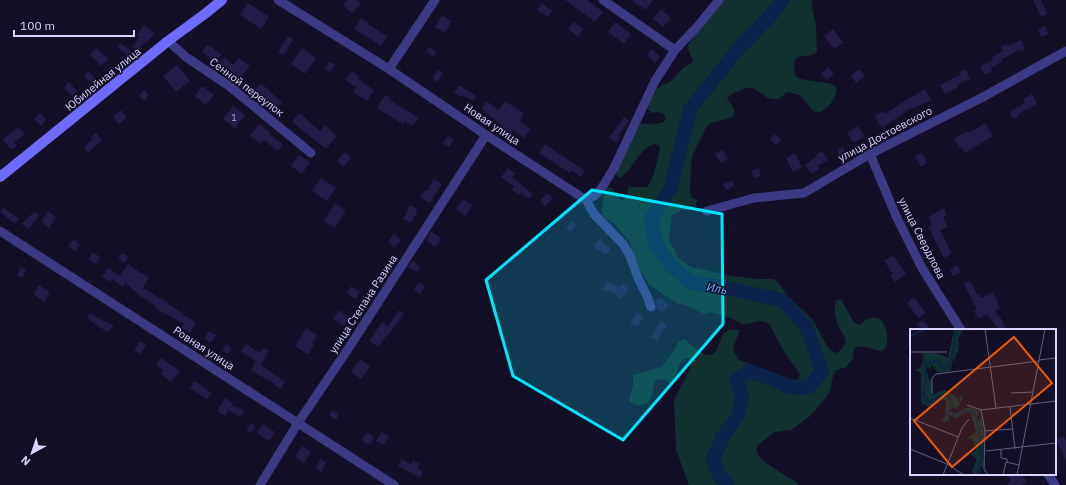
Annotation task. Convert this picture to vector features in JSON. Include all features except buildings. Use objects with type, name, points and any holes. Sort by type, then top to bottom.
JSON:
[{"type":"street","name":"Юбилейная улица","points":[[0,177],[168,41],[222,0]]},
{"type":"street","name":"Новая улица","points":[[278,0],[389,69],[486,135],[586,200],[594,214],[623,244],[630,256],[651,307]]},
{"type":"street","points":[[389,69],[435,0]]},
{"type":"street","points":[[603,0],[675,50]]},
{"type":"street","points":[[586,200],[598,192],[614,168],[656,82],[675,50],[697,27],[719,0]]},
{"type":"street","name":"Сенной переулок","points":[[168,41],[186,57],[229,86],[311,153]]},
{"type":"street","name":"улица Достоевского","points":[[707,211],[754,198],[804,193],[870,154],[983,97],[1066,51]]},
{"type":"street","name":"улица Степана Разина","points":[[260,485],[298,423],[350,346],[486,135]]},
{"type":"street","name":"улица Свердлова","points":[[870,154],[896,216],[922,268],[960,329]]},
{"type":"street","name":"Ровная улица","points":[[0,230],[394,485]]},
{"type":"street","points":[[1049,475],[1055,485]]},
{"type":"highlighted area","points":[[592,190],[722,214],[723,324],[623,440],[513,376],[486,280]]},
{"type":"green space","points":[[722,0],[812,0],[812,8],[816,25],[817,52],[812,55],[797,58],[794,66],[795,75],[800,79],[832,84],[836,87],[836,91],[832,103],[818,113],[803,98],[794,93],[787,92],[782,97],[772,99],[753,88],[748,88],[727,97],[733,108],[734,116],[707,126],[693,154],[691,165],[690,194],[692,198],[697,200],[696,206],[692,210],[682,210],[672,215],[669,240],[678,257],[691,267],[727,275],[756,279],[773,279],[778,282],[787,295],[813,320],[831,351],[836,353],[841,350],[846,342],[835,314],[836,301],[841,299],[855,323],[860,325],[868,319],[874,317],[879,318],[887,333],[887,344],[885,349],[880,351],[864,347],[854,348],[853,359],[846,367],[835,371],[830,392],[809,417],[791,430],[774,432],[757,446],[757,452],[763,460],[796,482],[798,485],[689,485],[676,450],[674,400],[690,369],[690,359],[685,358],[682,361],[675,377],[670,383],[662,379],[655,381],[651,397],[647,403],[638,406],[629,401],[633,386],[633,375],[661,367],[671,355],[679,341],[685,339],[700,352],[712,355],[717,349],[724,333],[736,329],[740,330],[733,350],[739,360],[793,380],[798,380],[800,374],[783,350],[770,325],[765,322],[759,321],[743,324],[729,317],[709,312],[704,314],[683,304],[678,304],[649,285],[630,251],[631,245],[625,236],[614,224],[605,218],[602,213],[604,192],[607,187],[612,188],[623,201],[629,187],[647,187],[652,179],[660,147],[656,144],[645,149],[620,178],[616,175],[617,169],[636,124],[653,124],[664,122],[666,118],[663,113],[652,113],[648,109],[651,98],[660,86],[670,82],[684,67],[693,62],[687,46]]},
{"type":"waterway","name":"Иль","points":[[728,485],[719,475],[713,459],[723,436],[738,415],[742,396],[736,380],[749,371],[772,379],[790,388],[808,387],[822,372],[806,326],[782,300],[690,282],[670,265],[655,242],[651,219],[671,187],[690,109],[738,49],[771,15],[783,0]]}]
